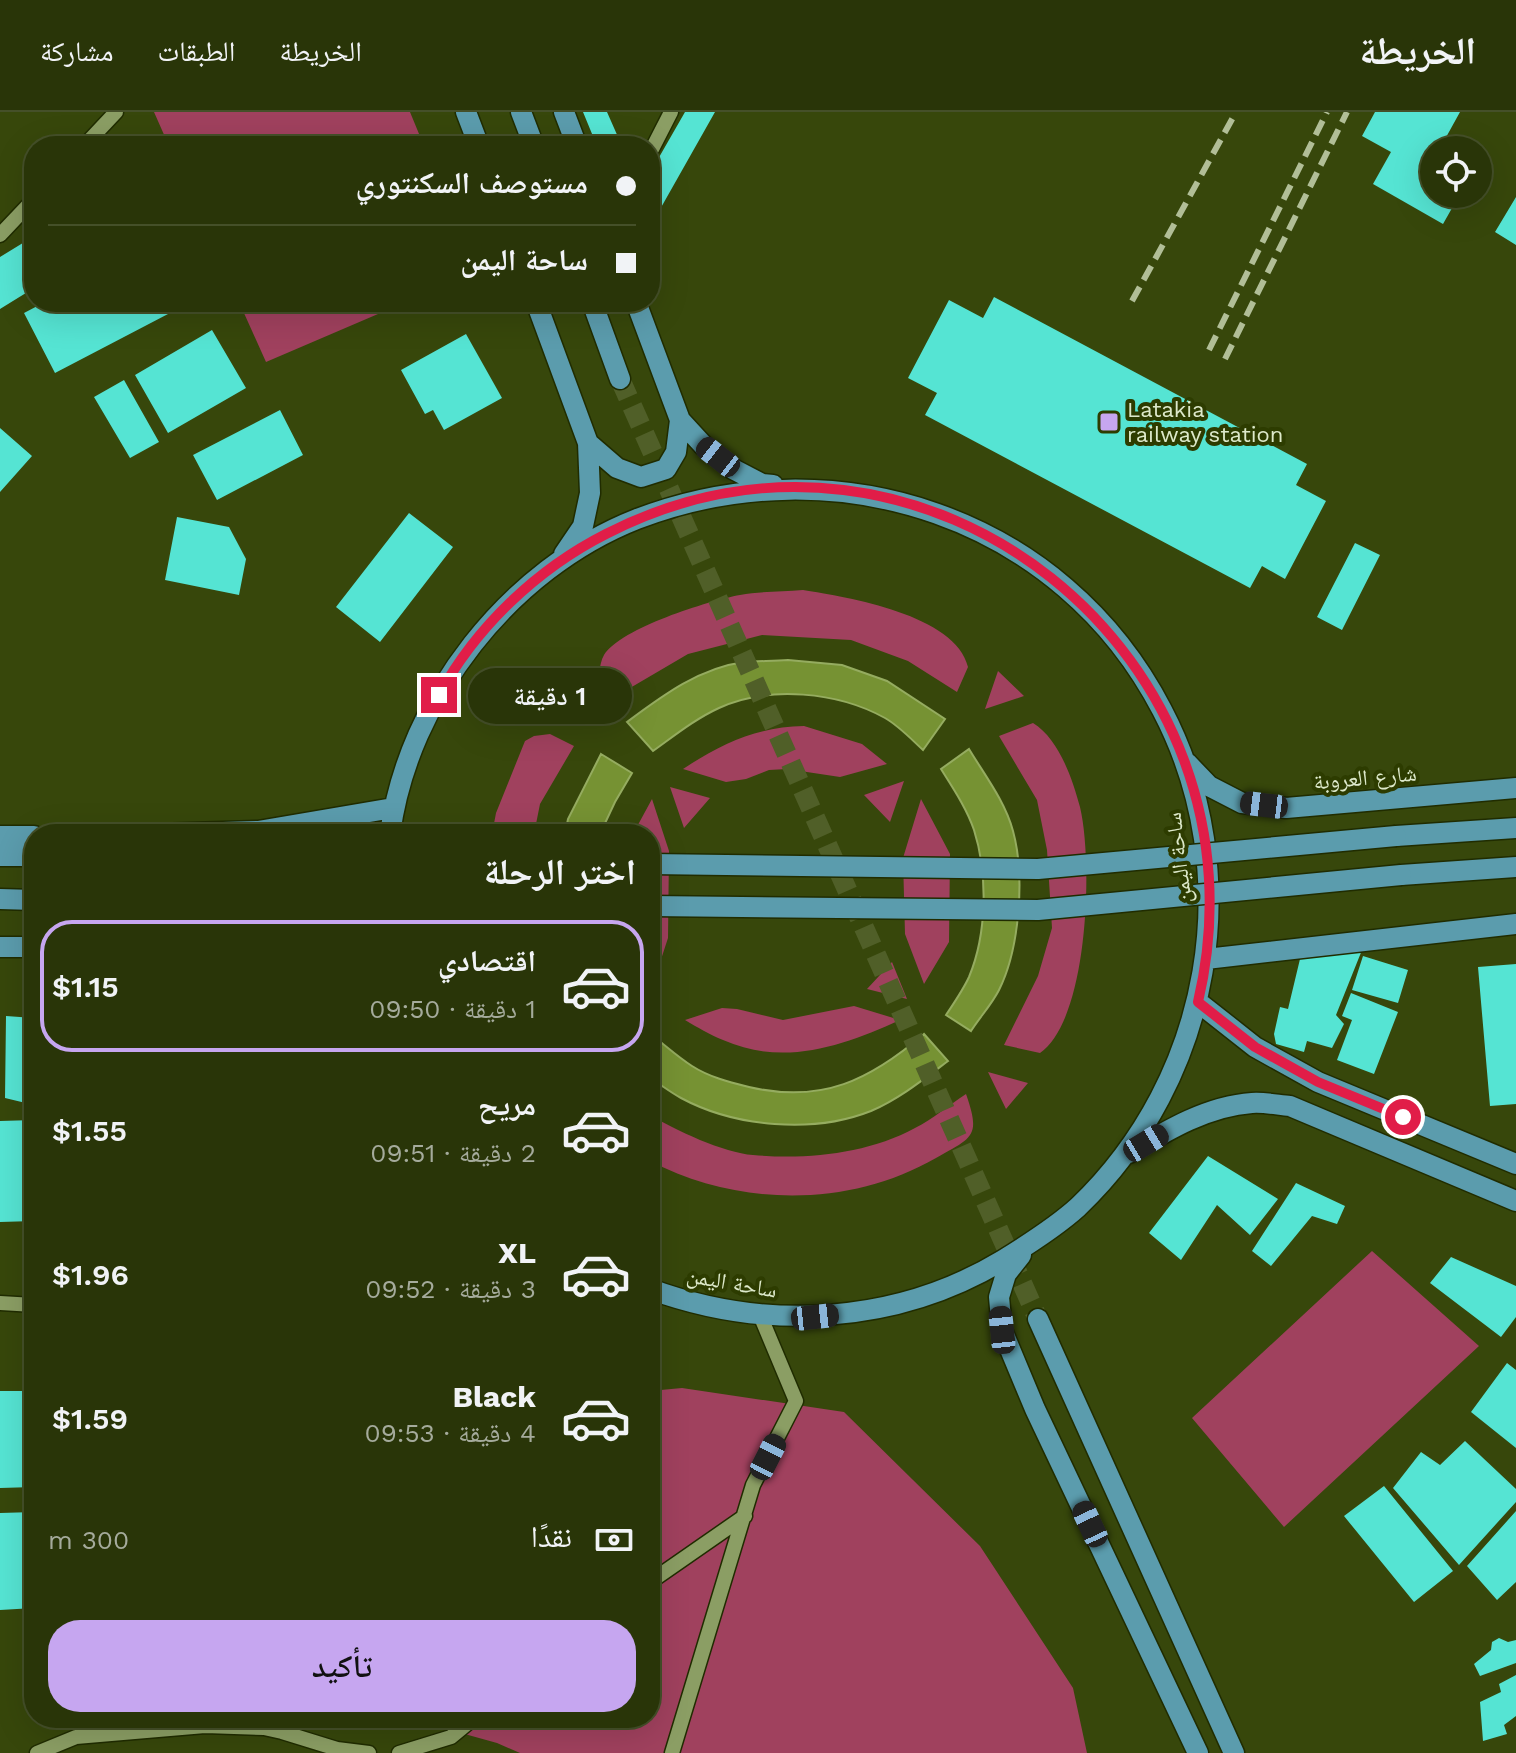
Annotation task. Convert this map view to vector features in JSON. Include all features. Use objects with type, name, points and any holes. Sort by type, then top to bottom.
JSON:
[{"type":"main road","points":[[466,112],[475,136]]},
{"type":"main road","points":[[521,112],[530,136]]},
{"type":"main road","points":[[564,112],[573,136]]},
{"type":"main road","points":[[540,312],[588,443],[590,493],[583,526],[570,548],[551,567]]},
{"type":"main road","points":[[596,312],[620,379]]},
{"type":"main road","points":[[640,312],[680,420],[703,445],[733,469],[762,484],[793,488]]},
{"type":"main road","points":[[588,443],[617,468],[641,477],[666,469],[676,452],[680,420]]},
{"type":"main road","name":"ساحة اليمن","points":[[391,824],[393,808],[416,738],[451,674],[496,616],[551,567],[613,531],[666,508],[722,495],[793,488],[850,491],[905,502],[958,521],[1009,547],[1055,579],[1097,618],[1133,661],[1162,709],[1185,762],[1203,826],[1210,893],[1206,959],[1198,1002],[1181,1057],[1156,1108],[1125,1155],[1077,1208],[1029,1244],[972,1279],[921,1298],[868,1311],[815,1317],[760,1315],[707,1306],[660,1292]]},
{"type":"main road","name":"شارع العروبة","points":[[1185,762],[1209,786],[1242,803],[1286,808],[1516,788]]},
{"type":"main road","points":[[299,824],[393,808]]},
{"type":"main road","points":[[660,864],[1038,869],[1516,828]]},
{"type":"main road","points":[[0,836],[24,836]]},
{"type":"main road","points":[[0,856],[24,856]]},
{"type":"main road","points":[[660,906],[1038,910],[1516,867]]},
{"type":"main road","points":[[0,899],[24,900]]},
{"type":"main road","points":[[1206,959],[1516,924]]},
{"type":"main road","points":[[0,947],[24,947]]},
{"type":"main road","points":[[1198,1002],[1255,1047],[1318,1082],[1516,1164]]},
{"type":"main road","points":[[1125,1155],[1167,1131],[1214,1110],[1253,1102],[1290,1106],[1516,1201]]},
{"type":"main road","points":[[1029,1244],[1006,1274],[999,1297],[1002,1330],[1035,1409],[1198,1753]]},
{"type":"main road","points":[[1038,1319],[1234,1753]]},
{"type":"street","points":[[93,136],[116,112]]},
{"type":"street","points":[[659,136],[671,112]]},
{"type":"street","points":[[0,235],[24,210]]},
{"type":"street","points":[[0,1303],[24,1304]]},
{"type":"street","points":[[672,1753],[753,1485],[796,1401],[760,1315]]},
{"type":"street","points":[[660,1575],[745,1516]]},
{"type":"street","points":[[37,1753],[76,1737],[180,1728]]},
{"type":"street","points":[[264,1728],[337,1749],[369,1753]]},
{"type":"street","points":[[282,1732],[284,1728]]},
{"type":"street","points":[[399,1753],[451,1737],[462,1728]]},
{"type":"shaded area","points":[[154,112],[410,112],[420,136],[165,136]]},
{"type":"shaded area","points":[[244,312],[383,312],[266,362]]},
{"type":"shaded area","points":[[803,590],[898,612],[943,634],[959,649],[968,667],[957,692],[908,661],[851,640],[762,635],[688,654],[613,698],[599,673],[603,657],[613,645],[666,617],[740,595]]},
{"type":"shaded area","points":[[788,660],[842,665],[887,681],[945,719],[923,750],[890,721],[866,709],[825,697],[781,694],[739,701],[693,722],[653,751],[627,722],[668,693],[712,670],[744,662]]},
{"type":"shaded area","points":[[998,671],[1024,696],[985,709]]},
{"type":"shaded area","points":[[570,675],[586,718],[544,706]]},
{"type":"shaded area","points":[[1033,723],[1050,739],[1068,772],[1080,807],[1086,863],[1086,900],[1078,974],[1069,1008],[1056,1035],[1040,1053],[1004,1045],[1038,976],[1052,928],[1047,850],[1037,800],[999,736]]},
{"type":"shaded area","points":[[804,726],[862,744],[887,764],[840,777],[787,769],[769,770],[746,779],[726,782],[683,769],[740,738],[771,729]]},
{"type":"shaded area","points":[[550,734],[574,746],[540,804],[536,824],[494,824],[525,741]]},
{"type":"shaded area","points":[[969,749],[1005,809],[1013,831],[1019,868],[1018,911],[1012,954],[996,995],[971,1031],[946,1015],[969,977],[975,960],[984,904],[982,865],[971,822],[941,769]]},
{"type":"shaded area","points":[[601,754],[632,773],[605,824],[567,824]]},
{"type":"shaded area","points":[[904,781],[890,822],[864,795]]},
{"type":"shaded area","points":[[670,787],[710,798],[684,828]]},
{"type":"shaded area","points":[[652,799],[669,851],[668,938],[660,963],[660,824],[638,824]]},
{"type":"shaded area","points":[[921,799],[950,854],[949,942],[924,984],[905,934],[903,858]]},
{"type":"shaded area","points":[[892,962],[907,999],[867,989]]},
{"type":"shaded area","points":[[854,1006],[900,1020],[835,1045],[813,1050],[768,1052],[718,1038],[685,1020],[722,1008],[783,1020]]},
{"type":"shaded area","points":[[924,1034],[948,1061],[911,1088],[871,1111],[824,1123],[774,1124],[725,1116],[681,1098],[660,1084],[660,1042],[687,1063],[712,1076],[749,1087],[800,1092],[844,1084],[904,1050]]},
{"type":"shaded area","points":[[988,1072],[1028,1083],[1006,1109]]},
{"type":"shaded area","points":[[966,1094],[973,1128],[966,1140],[902,1174],[867,1186],[831,1193],[794,1196],[757,1193],[720,1187],[660,1165],[660,1120],[728,1150],[794,1157],[836,1153],[877,1144],[928,1120]]},
{"type":"shaded area","points":[[1372,1251],[1479,1346],[1284,1527],[1192,1418]]},
{"type":"shaded area","points":[[682,1388],[844,1412],[980,1546],[1073,1688],[1087,1753],[520,1753],[497,1743],[443,1728],[660,1728],[660,1390]]},
{"type":"building","points":[[583,112],[607,112],[618,136],[593,136]]},
{"type":"building","points":[[685,112],[715,112],[660,209],[660,156]]},
{"type":"building","points":[[1375,112],[1460,112],[1447,136],[1420,136],[1420,208],[1452,208],[1443,224],[1373,184],[1391,152],[1362,136]]},
{"type":"building","points":[[1516,197],[1516,245],[1495,232]]},
{"type":"building","points":[[24,242],[24,294],[0,309],[0,257]]},
{"type":"building","points":[[994,297],[1307,464],[1296,485],[1326,501],[1285,579],[1262,566],[1250,588],[925,415],[937,393],[908,378],[949,300],[983,318]]},
{"type":"building","points":[[26,312],[172,312],[55,373]]},
{"type":"building","points":[[212,330],[246,388],[168,433],[135,375]]},
{"type":"building","points":[[466,334],[502,398],[444,430],[433,410],[425,414],[401,370]]},
{"type":"building","points":[[124,380],[159,442],[130,458],[94,397]]},
{"type":"building","points":[[280,410],[303,455],[217,500],[193,455]]},
{"type":"building","points":[[0,428],[32,456],[0,492]]},
{"type":"building","points":[[409,513],[453,547],[380,642],[336,607]]},
{"type":"building","points":[[177,517],[229,527],[246,559],[239,595],[165,580]]},
{"type":"building","points":[[1355,543],[1380,555],[1342,630],[1317,617]]},
{"type":"building","points":[[1362,950],[1336,1015],[1344,1024],[1332,1048],[1307,1041],[1304,1052],[1276,1044],[1274,1034],[1280,1007],[1288,1009],[1300,959]]},
{"type":"building","points":[[1363,956],[1408,970],[1398,1003],[1352,990]]},
{"type":"building","points":[[1516,964],[1516,1104],[1490,1106],[1478,967]]},
{"type":"building","points":[[1351,993],[1398,1012],[1374,1074],[1337,1060],[1352,1020],[1342,1016]]},
{"type":"building","points":[[6,1016],[24,1017],[24,1103],[5,1098]]},
{"type":"building","points":[[24,1120],[24,1221],[0,1222],[0,1121]]},
{"type":"building","points":[[1208,1156],[1278,1199],[1250,1235],[1217,1205],[1181,1260],[1149,1233]]},
{"type":"building","points":[[1296,1183],[1345,1206],[1337,1224],[1312,1216],[1271,1266],[1252,1251]]},
{"type":"building","points":[[1451,1257],[1516,1286],[1516,1317],[1501,1337],[1430,1283]]},
{"type":"building","points":[[1507,1363],[1516,1370],[1516,1448],[1471,1412]]},
{"type":"building","points":[[0,1391],[24,1391],[24,1487],[0,1488]]},
{"type":"building","points":[[1465,1441],[1516,1489],[1516,1502],[1459,1565],[1393,1488],[1421,1452],[1440,1465]]},
{"type":"building","points":[[1384,1486],[1453,1571],[1414,1602],[1344,1516]]},
{"type":"building","points":[[1516,1511],[1516,1582],[1497,1600],[1467,1566]]},
{"type":"building","points":[[24,1512],[24,1609],[0,1610],[0,1513]]},
{"type":"building","points":[[1499,1638],[1508,1642],[1516,1640],[1516,1663],[1480,1676],[1474,1664],[1491,1650],[1492,1642]]},
{"type":"building","points":[[1516,1675],[1516,1716],[1504,1725],[1507,1734],[1483,1741],[1480,1702],[1501,1692],[1499,1684]]},
{"type":"tunnel","points":[[620,379],[1038,1319]]},
{"type":"railway","points":[[1132,301],[1236,112]]},
{"type":"railway","points":[[1209,350],[1327,112]]},
{"type":"railway","points":[[1225,359],[1347,112]]},
{"type":"place","name":"Latakia railway station","points":[[1109,422]]},
{"type":"route","points":[[439,695],[451,674],[496,616],[551,567],[606,534],[666,508],[750,490],[793,488],[850,491],[905,502],[958,521],[1009,547],[1055,579],[1097,618],[1133,661],[1162,709],[1185,762],[1203,826],[1210,893],[1206,959],[1198,1002],[1255,1047],[1318,1082],[1403,1117]]}]
